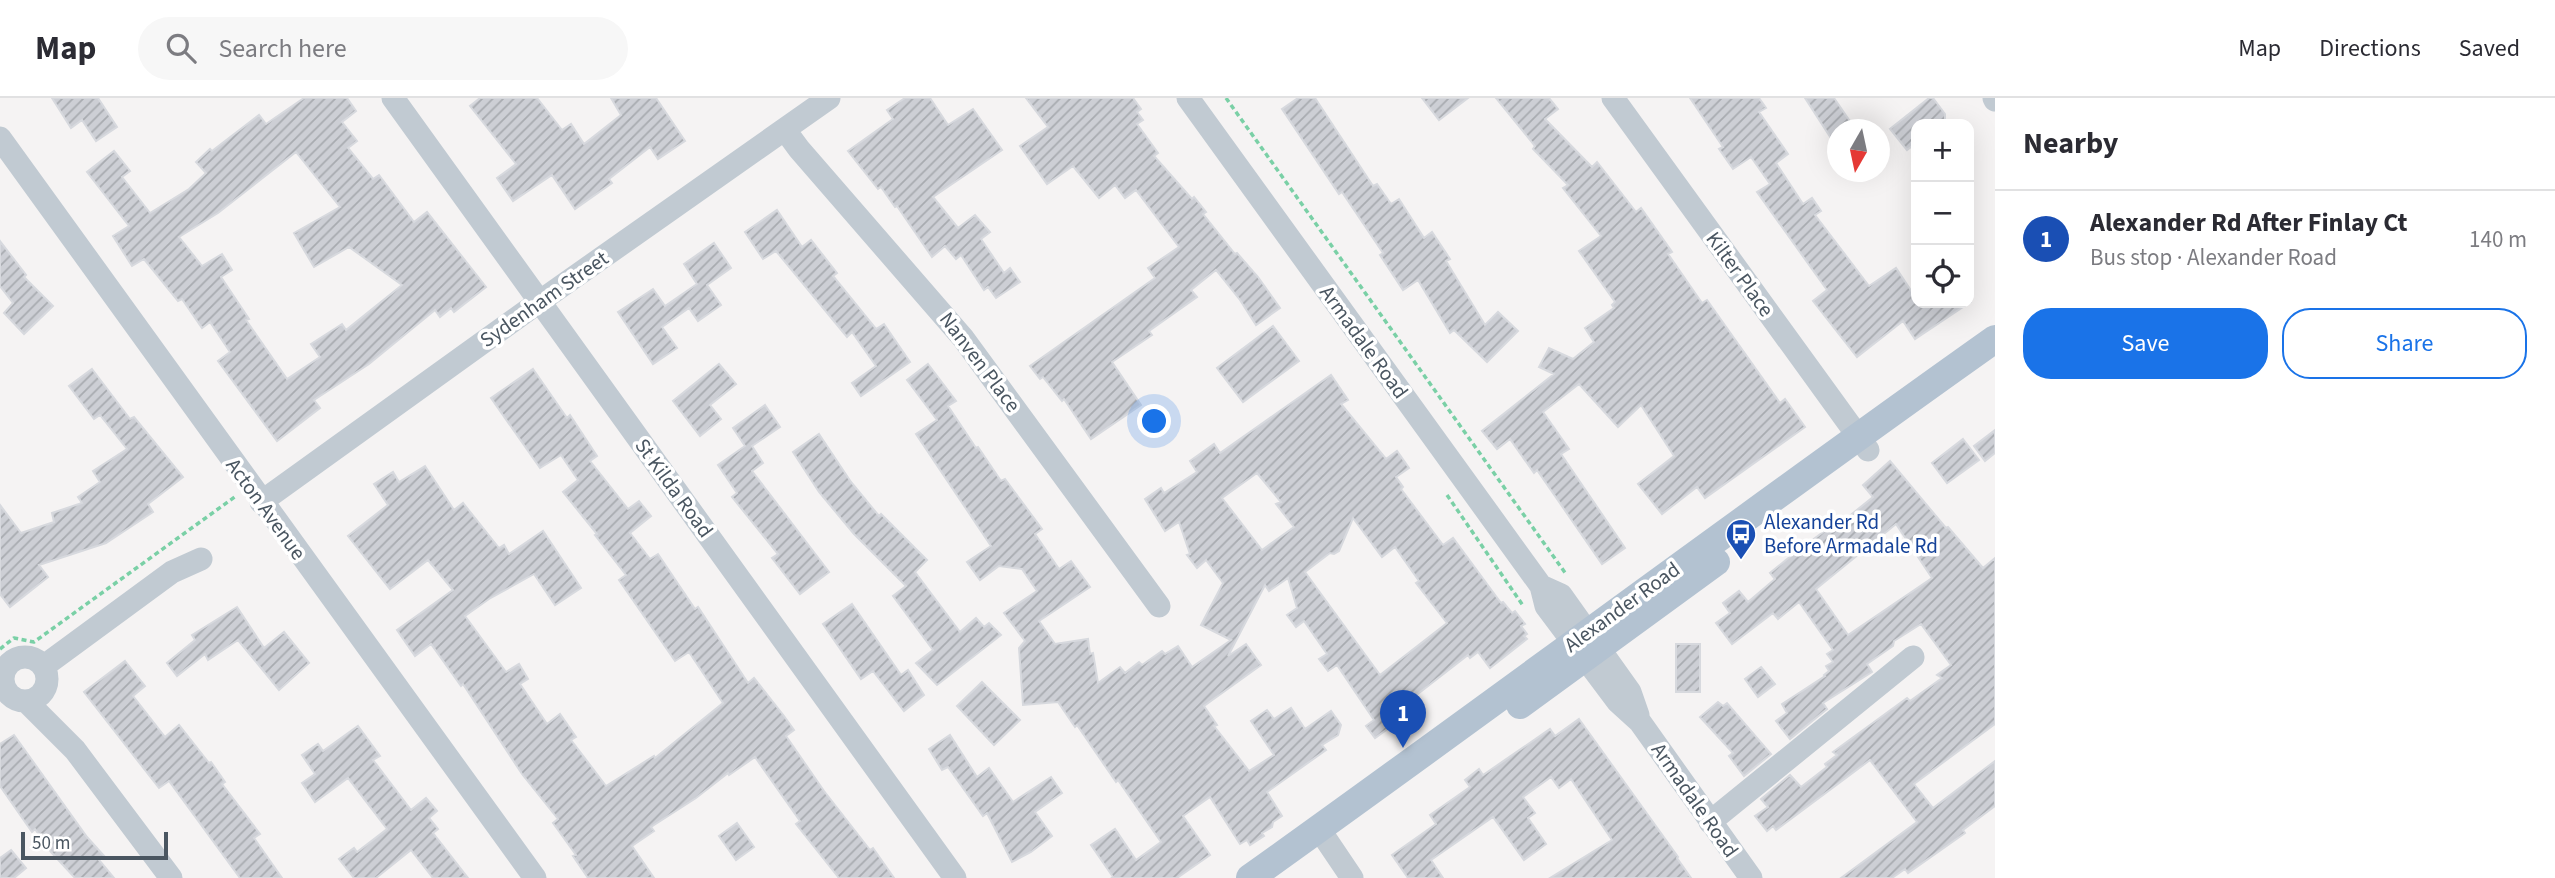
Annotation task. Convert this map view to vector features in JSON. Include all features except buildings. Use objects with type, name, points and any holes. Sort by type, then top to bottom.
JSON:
[{"type":"main road","name":"Alexander Road","points":[[1250,878],[1324,836],[1863,443],[1995,339]]},
{"type":"main road","name":"Alexander Road","points":[[1863,443],[1995,358]]},
{"type":"main road","name":"Alexander Road","points":[[1279,878],[1324,836]]},
{"type":"street","name":"St Kilda Road","points":[[393,98],[955,878]]},
{"type":"street","name":"Sydenham Street","points":[[261,502],[829,98]]},
{"type":"street","name":"Armadale Road","points":[[1188,98],[1541,586],[1546,606],[1630,692],[1640,722],[1710,822],[1739,874]]},
{"type":"street","name":"Kilter Place","points":[[1613,98],[1863,443]]},
{"type":"street","name":"Nanven Place","points":[[785,130],[963,338],[1158,606]]},
{"type":"street","name":"Acton Avenue","points":[[0,138],[535,878]]},
{"type":"street","points":[[7,675],[39,696],[45,676],[172,572],[201,559]]},
{"type":"street","points":[[7,675],[27,656],[33,658],[45,676],[75,750]]},
{"type":"street","points":[[1710,822],[1913,657]]},
{"type":"street","points":[[7,675],[75,750],[171,878]]},
{"type":"street","points":[[1324,836],[1352,878]]},
{"type":"path","points":[[1226,98],[1570,580]]},
{"type":"place","name":"Alexander Rd Before Armadale Rd","points":[[1741,561]]},
{"type":"place","name":"Alexander Rd After Finlay Ct","points":[[1403,748]]}]
